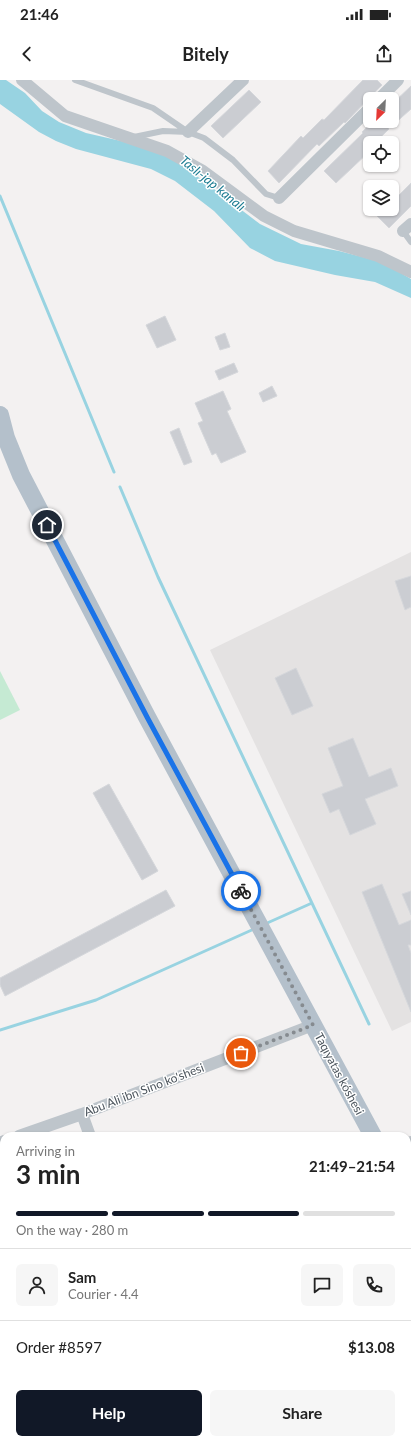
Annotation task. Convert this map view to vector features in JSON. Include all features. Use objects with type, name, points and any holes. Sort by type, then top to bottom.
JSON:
[{"type":"main road","name":"Taqıyatas kóshesi","points":[[0,415],[6,438],[21,475],[147,717],[370,1132]]},
{"type":"street","points":[[22,80],[64,116],[167,151],[203,171],[264,216],[294,231],[378,256],[411,272]]},
{"type":"street","points":[[188,132],[243,80]]},
{"type":"street","points":[[386,92],[398,80]]},
{"type":"street","points":[[279,198],[363,115]]},
{"type":"street","name":"Abu Ali ibn Sino ko'shesi","points":[[30,1132],[82,1114],[313,1025]]},
{"type":"street","points":[[82,1114],[89,1132]]},
{"type":"lane","points":[[75,80],[153,108],[188,132],[204,138],[233,160],[266,194],[279,198]]},
{"type":"lane","points":[[131,138],[163,131],[188,132]]},
{"type":"lane","points":[[407,228],[411,242]]},
{"type":"shaded area","points":[[411,552],[411,1022],[392,1031],[210,650]]},
{"type":"green space","points":[[0,671],[20,710],[0,720]]},
{"type":"water","points":[[0,80],[6,80],[25,93],[42,111],[59,122],[86,133],[143,146],[177,161],[260,224],[301,244],[339,251],[382,262],[411,279],[411,298],[375,282],[335,275],[275,261],[250,248],[214,211],[175,181],[151,169],[76,149],[39,132],[0,104]]},
{"type":"building","points":[[363,80],[377,80],[382,85],[375,92],[363,92],[363,105],[319,146],[317,144],[279,183],[268,171],[301,136],[303,138],[322,119],[324,120]]},
{"type":"building","points":[[411,86],[411,109],[399,120],[399,97]]},
{"type":"building","points":[[249,90],[261,102],[223,138],[211,126]]},
{"type":"building","points":[[366,128],[389,129],[382,136],[363,136],[363,158],[336,183],[324,171],[363,133],[362,132]]},
{"type":"building","points":[[411,183],[411,206],[389,228],[377,216],[399,216],[399,195]]},
{"type":"building","points":[[165,316],[176,340],[157,348],[146,325]]},
{"type":"building","points":[[225,333],[230,347],[220,350],[215,337]]},
{"type":"building","points":[[234,363],[238,372],[219,380],[215,371]]},
{"type":"building","points":[[272,386],[277,396],[263,402],[259,393]]},
{"type":"building","points":[[223,391],[231,409],[227,411],[246,452],[221,463],[216,453],[212,455],[198,423],[203,421],[195,403]]},
{"type":"building","points":[[179,428],[192,462],[184,465],[170,432]]},
{"type":"building","points":[[411,576],[411,607],[405,610],[395,581]]},
{"type":"building","points":[[296,668],[313,706],[292,715],[275,678]]},
{"type":"building","points":[[353,738],[369,777],[391,768],[398,786],[365,799],[376,824],[350,835],[339,809],[330,813],[322,794],[343,786],[328,748]]},
{"type":"building","points":[[109,784],[158,871],[142,880],[93,793]]},
{"type":"building","points":[[382,884],[399,925],[411,920],[411,945],[408,945],[411,953],[411,1012],[362,892]]},
{"type":"building","points":[[166,890],[175,906],[5,996],[0,985],[0,978]]},
{"type":"building","points":[[411,891],[411,915],[402,894]]},
{"type":"waterway","points":[[0,196],[114,472]]},
{"type":"waterway","points":[[120,487],[158,577],[369,1024]]},
{"type":"waterway","points":[[265,924],[312,903]]},
{"type":"waterway","points":[[0,1030],[96,1000],[254,929]]},
{"type":"way so far","points":[[241,891],[313,1025],[241,1053]]},
{"type":"route","points":[[47,525],[147,717],[241,891]]},
{"type":"water label","name":"Taslı-jap kanalı","points":[[213,183]]}]
